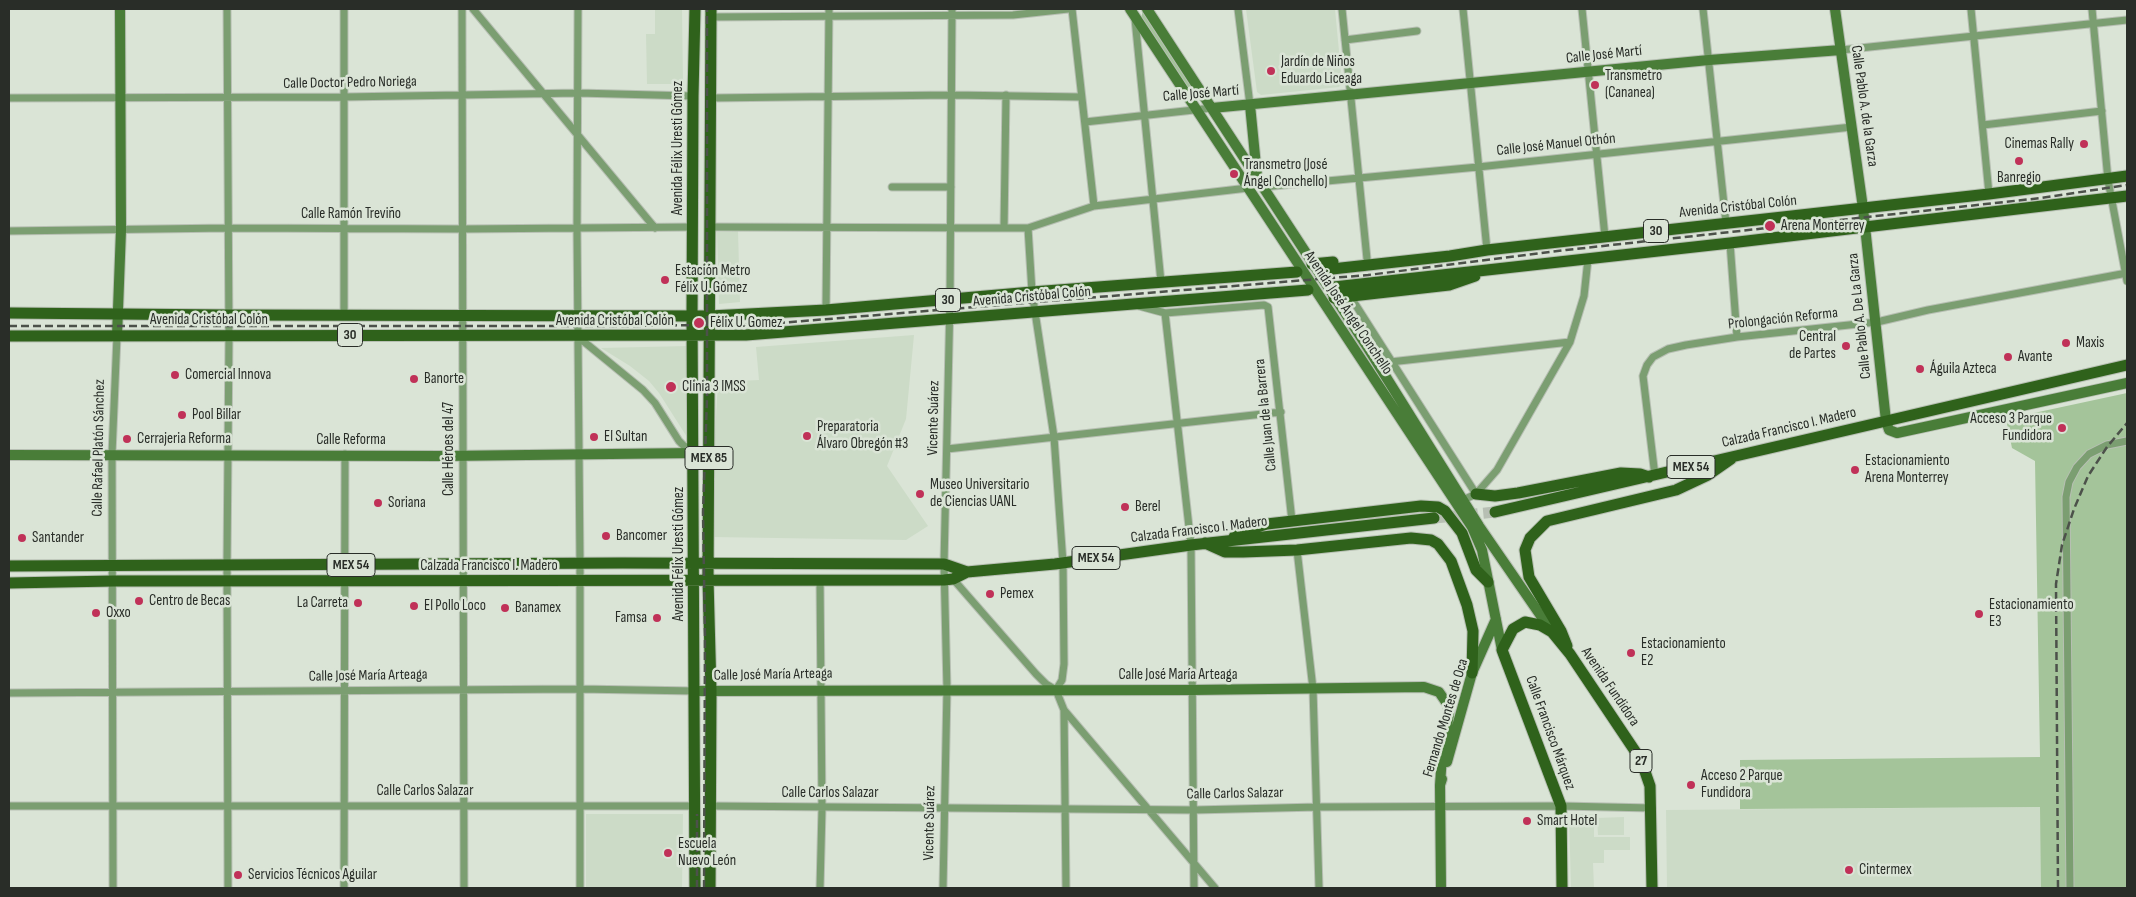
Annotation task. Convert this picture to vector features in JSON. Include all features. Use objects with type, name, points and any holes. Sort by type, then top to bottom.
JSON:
[{"type":"main road","name":"Avenida Félix Uresti Gómez","points":[[694,888],[692,96],[695,9]]},
{"type":"main road","name":"Avenida Félix Uresti Gómez","points":[[710,888],[711,690],[708,563],[711,13]]},
{"type":"main road","name":"Avenida Cristóbal Colón","points":[[1323,270],[1605,236],[1989,194],[2108,180],[2127,176]]},
{"type":"main road","name":"30","points":[[1334,293],[1488,270],[2127,196]]},
{"type":"main road","points":[[1588,259],[1605,236]]},
{"type":"main road","points":[[1312,264],[1458,249],[1487,250]]},
{"type":"main road","name":"Avenida Cristóbal Colón","points":[[9,313],[710,316],[826,310],[1298,269]]},
{"type":"main road","points":[[1334,293],[1350,296],[1449,285],[1488,270]]},
{"type":"main road","name":"Avenida Cristóbal Colón","points":[[9,336],[710,336],[760,334],[1308,290]]},
{"type":"main road","name":"Calzada Francisco I. Madero","points":[[1495,512],[2127,365]]},
{"type":"main road","points":[[1570,654],[1561,631],[1530,576],[1526,550],[1530,538],[1547,521],[1558,517],[1654,496],[1694,483],[1722,467],[1734,456]]},
{"type":"main road","points":[[1476,494],[1495,496],[1518,493],[1621,473],[1652,477]]},
{"type":"main road","points":[[1226,541],[1260,526],[1421,506],[1438,507],[1445,511],[1462,533],[1476,570],[1488,582]]},
{"type":"main road","name":"Calzada Francisco I. Madero","points":[[9,583],[694,579],[949,580],[966,572],[1062,563],[1205,543],[1434,518]]},
{"type":"main road","points":[[1205,543],[1225,552],[1297,550],[1411,538],[1421,538],[1438,544],[1456,571],[1471,620],[1472,673]]},
{"type":"main road","name":"Calzada Francisco I. Madero","points":[[9,566],[580,563],[944,564],[966,572]]},
{"type":"main road","points":[[1502,650],[1513,629],[1520,623],[1534,622],[1552,632]]},
{"type":"main road","name":"Avenida Fundidora","points":[[1552,632],[1570,654],[1641,760],[1650,786],[1652,808],[1652,888]]},
{"type":"main road","name":"Calle Francisco Márquez","points":[[1502,650],[1561,806],[1562,888]]},
{"type":"street","name":"Calle Rafael Platón Sánchez","points":[[113,888],[112,454],[121,230],[120,9]]},
{"type":"street","points":[[228,9],[228,888]]},
{"type":"street","points":[[344,9],[344,315]]},
{"type":"street","name":"Calle Héroes del 47","points":[[462,9],[464,888]]},
{"type":"street","points":[[473,9],[655,228]]},
{"type":"street","points":[[578,9],[576,228],[580,563],[580,888]]},
{"type":"street","points":[[826,310],[829,9]]},
{"type":"street","points":[[711,13],[829,17],[952,12],[1013,16],[1068,9]]},
{"type":"street","points":[[1072,9],[1094,206]]},
{"type":"street","name":"Avenida José Ángel Conchello","points":[[1147,9],[1312,264],[1334,293],[1479,526]]},
{"type":"street","points":[[1238,9],[1260,183]]},
{"type":"street","points":[[1342,9],[1360,178],[1366,259]]},
{"type":"street","points":[[1463,9],[1487,250]]},
{"type":"street","points":[[1582,9],[1605,236]]},
{"type":"street","points":[[1703,9],[1726,223]]},
{"type":"street","name":"Calle Pablo A. de la Garza","points":[[1836,9],[1863,208]]},
{"type":"street","points":[[1971,9],[1989,194]]},
{"type":"street","points":[[2092,9],[2108,180],[2127,275]]},
{"type":"street","points":[[1134,11],[1162,282]]},
{"type":"street","name":"Avenida José Ángel Conchello","points":[[1134,11],[1298,269],[1472,528],[1482,550],[1502,650]]},
{"type":"street","name":"Vicente Suárez","points":[[943,888],[949,580],[944,564],[950,300],[952,12]]},
{"type":"street","name":"Calle José Martí","points":[[1085,122],[1196,109],[1709,60],[1841,50],[2127,20]]},
{"type":"street","points":[[1345,40],[1417,31]]},
{"type":"street","name":"Calle Doctor Pedro Noriega","points":[[9,98],[344,97],[578,93],[692,96]]},
{"type":"street","points":[[711,98],[951,94],[1081,96]]},
{"type":"street","points":[[1004,228],[1006,95]]},
{"type":"street","points":[[1983,126],[2102,112]]},
{"type":"street","name":"Calle José Manuel Othón","points":[[1260,183],[1360,178],[1478,167],[1852,127]]},
{"type":"street","points":[[892,187],[951,187]]},
{"type":"street","points":[[709,227],[827,229],[1028,228],[1094,206],[1248,188]]},
{"type":"street","name":"Calle Pablo A. De La Garza","points":[[1863,208],[1877,322],[1886,421]]},
{"type":"street","name":"Calle Ramón Treviño","points":[[9,231],[344,227],[463,229],[692,227]]},
{"type":"street","points":[[1028,228],[1032,292],[1054,437],[1062,563],[1064,664],[1062,680],[1056,690]]},
{"type":"street","points":[[1730,243],[1737,337]]},
{"type":"street","points":[[1463,500],[1476,494],[1491,480],[1570,342],[1584,296],[1588,259]]},
{"type":"street","name":"Prolongación Reforma","points":[[1652,477],[1644,376],[1647,365],[1653,357],[1668,349],[1686,344],[1737,337],[1877,322],[1928,310],[2127,275]]},
{"type":"street","points":[[1350,296],[1390,362],[1476,494]]},
{"type":"street","points":[[1131,304],[1165,313],[1191,545],[1194,888]]},
{"type":"street","name":"Calle Juan de la Barrera","points":[[1165,313],[1264,304],[1268,307],[1292,521]]},
{"type":"street","points":[[577,336],[643,390],[655,403],[679,441],[694,452]]},
{"type":"street","points":[[1390,362],[1570,342]]},
{"type":"street","points":[[1886,421],[1889,430],[1897,433],[2127,383]]},
{"type":"street","points":[[947,449],[1281,412]]},
{"type":"street","points":[[2070,888],[2066,497],[2069,482],[2077,467],[2089,454],[2107,445],[2127,441]]},
{"type":"street","name":"Calle Reforma","points":[[9,454],[462,455],[694,452]]},
{"type":"street","points":[[344,888],[345,454]]},
{"type":"street","name":"Avenida Fundidora","points":[[1479,526],[1552,632]]},
{"type":"street","points":[[1297,550],[1313,689],[1319,888]]},
{"type":"street","points":[[820,580],[822,809],[820,888]]},
{"type":"street","points":[[949,580],[1046,684],[1056,690],[1064,710],[1150,809],[1194,866],[1215,888]]},
{"type":"street","name":"Fernando Montes de Oca","points":[[1441,888],[1440,785],[1472,673],[1496,619]]},
{"type":"street","name":"Calle José María Arteaga","points":[[9,693],[579,689],[695,691],[1424,688],[1439,692],[1446,700],[1449,714],[1442,756],[1440,785]]},
{"type":"street","points":[[1064,710],[1066,888]]},
{"type":"street","name":"Calle Carlos Salazar","points":[[9,806],[711,806],[822,809],[1066,810],[1561,806],[1652,808]]},
{"type":"shaded area","points":[[1246,9],[1335,9],[1342,83],[1339,87],[1261,95],[1257,92]]},
{"type":"shaded area","points":[[655,10],[682,10],[683,84],[647,84],[646,34],[655,34]]},
{"type":"shaded area","points":[[738,231],[740,302],[719,304],[717,232]]},
{"type":"shaded area","name":"Preparatoria Álvaro Obregón #3","points":[[914,335],[906,419],[887,466],[928,526],[906,540],[712,537],[718,382],[759,380],[756,347]]},
{"type":"shaded area","name":"Clinia 3 IMSS","points":[[688,346],[687,437],[659,393],[649,381],[630,366],[601,348]]},
{"type":"shaded area","name":"Cintermex","points":[[2041,807],[2041,888],[1667,888],[1666,810]]},
{"type":"shaded area","points":[[586,814],[683,814],[682,888],[586,888]]},
{"type":"shaded area","points":[[1569,814],[1594,814],[1594,837],[1630,837],[1630,850],[1604,850],[1604,863],[1593,863],[1594,888],[1571,888]]},
{"type":"shaded area","points":[[1624,817],[1624,835],[1598,835],[1597,818]]},
{"type":"green space","points":[[1143,10],[1199,97],[1197,99],[1195,99],[1141,19]]},
{"type":"green space","points":[[2127,393],[2127,888],[2041,888],[2040,807],[1740,809],[1740,760],[2040,757],[2035,461],[2012,448],[2006,419]]},
{"type":"tunnel","points":[[1434,518],[1495,512]]},
{"type":"railway","points":[[704,888],[705,635],[703,512],[707,399],[707,9]]},
{"type":"railway","points":[[9,326],[635,326],[767,324],[1368,275],[1566,250],[2041,198],[2127,185]]},
{"type":"railway","points":[[2058,888],[2056,584],[2062,545],[2088,476],[2107,447],[2127,423]]},
{"type":"railway","points":[[697,814],[697,888]]},
{"type":"place","name":"Jardín de Niños Eduardo Liceaga","points":[[1271,71]]},
{"type":"place","name":"Transmetro (Cananea)","points":[[1595,85]]},
{"type":"place","name":"Cinemas Rally","points":[[2084,144]]},
{"type":"place","name":"Banregio","points":[[2019,161]]},
{"type":"place","name":"Transmetro (José Ángel Conchello)","points":[[1234,174]]},
{"type":"place","name":"Arena Monterrey","points":[[1770,226]]},
{"type":"place","name":"Estación Metro Félix U. Gómez","points":[[665,280]]},
{"type":"place","name":"Félix U. Gomez","points":[[699,323]]},
{"type":"place","name":"Maxis","points":[[2066,343]]},
{"type":"place","name":"Central de Partes","points":[[1846,346]]},
{"type":"place","name":"Avante","points":[[2008,357]]},
{"type":"place","name":"Águila Azteca","points":[[1920,369]]},
{"type":"place","name":"Comercial Innova","points":[[175,375]]},
{"type":"place","name":"Banorte","points":[[414,379]]},
{"type":"place","name":"Clinia 3 IMSS","points":[[671,387]]},
{"type":"place","name":"Pool Billar","points":[[182,415]]},
{"type":"place","name":"Acceso 3 Parque Fundidora","points":[[2062,428]]},
{"type":"place","name":"Preparatoria Álvaro Obregón #3","points":[[807,436]]},
{"type":"place","name":"El Sultan","points":[[594,437]]},
{"type":"place","name":"Cerrajeria Reforma","points":[[127,439]]},
{"type":"place","name":"Estacionamiento Arena Monterrey","points":[[1855,470]]},
{"type":"place","name":"Museo Universitario de Ciencias UANL","points":[[920,494]]},
{"type":"place","name":"Soriana","points":[[378,503]]},
{"type":"place","name":"Berel","points":[[1125,507]]},
{"type":"place","name":"Bancomer","points":[[606,536]]},
{"type":"place","name":"Santander","points":[[22,538]]},
{"type":"place","name":"Pemex","points":[[990,594]]},
{"type":"place","name":"Centro de Becas","points":[[139,601]]},
{"type":"place","name":"La Carreta","points":[[358,603]]},
{"type":"place","name":"El Pollo Loco","points":[[414,606]]},
{"type":"place","name":"Banamex","points":[[505,608]]},
{"type":"place","name":"Oxxo","points":[[96,613]]},
{"type":"place","name":"Estacionamiento E3","points":[[1979,614]]},
{"type":"place","name":"Famsa","points":[[657,618]]},
{"type":"place","name":"Estacionamiento E2","points":[[1631,653]]},
{"type":"place","name":"Acceso 2 Parque Fundidora","points":[[1691,785]]},
{"type":"place","name":"Smart Hotel","points":[[1527,821]]},
{"type":"place","name":"Escuela Nuevo León","points":[[668,853]]},
{"type":"place","name":"Cintermex","points":[[1849,870]]},
{"type":"place","name":"Servicios Técnicos Aguilar","points":[[238,875]]}]
